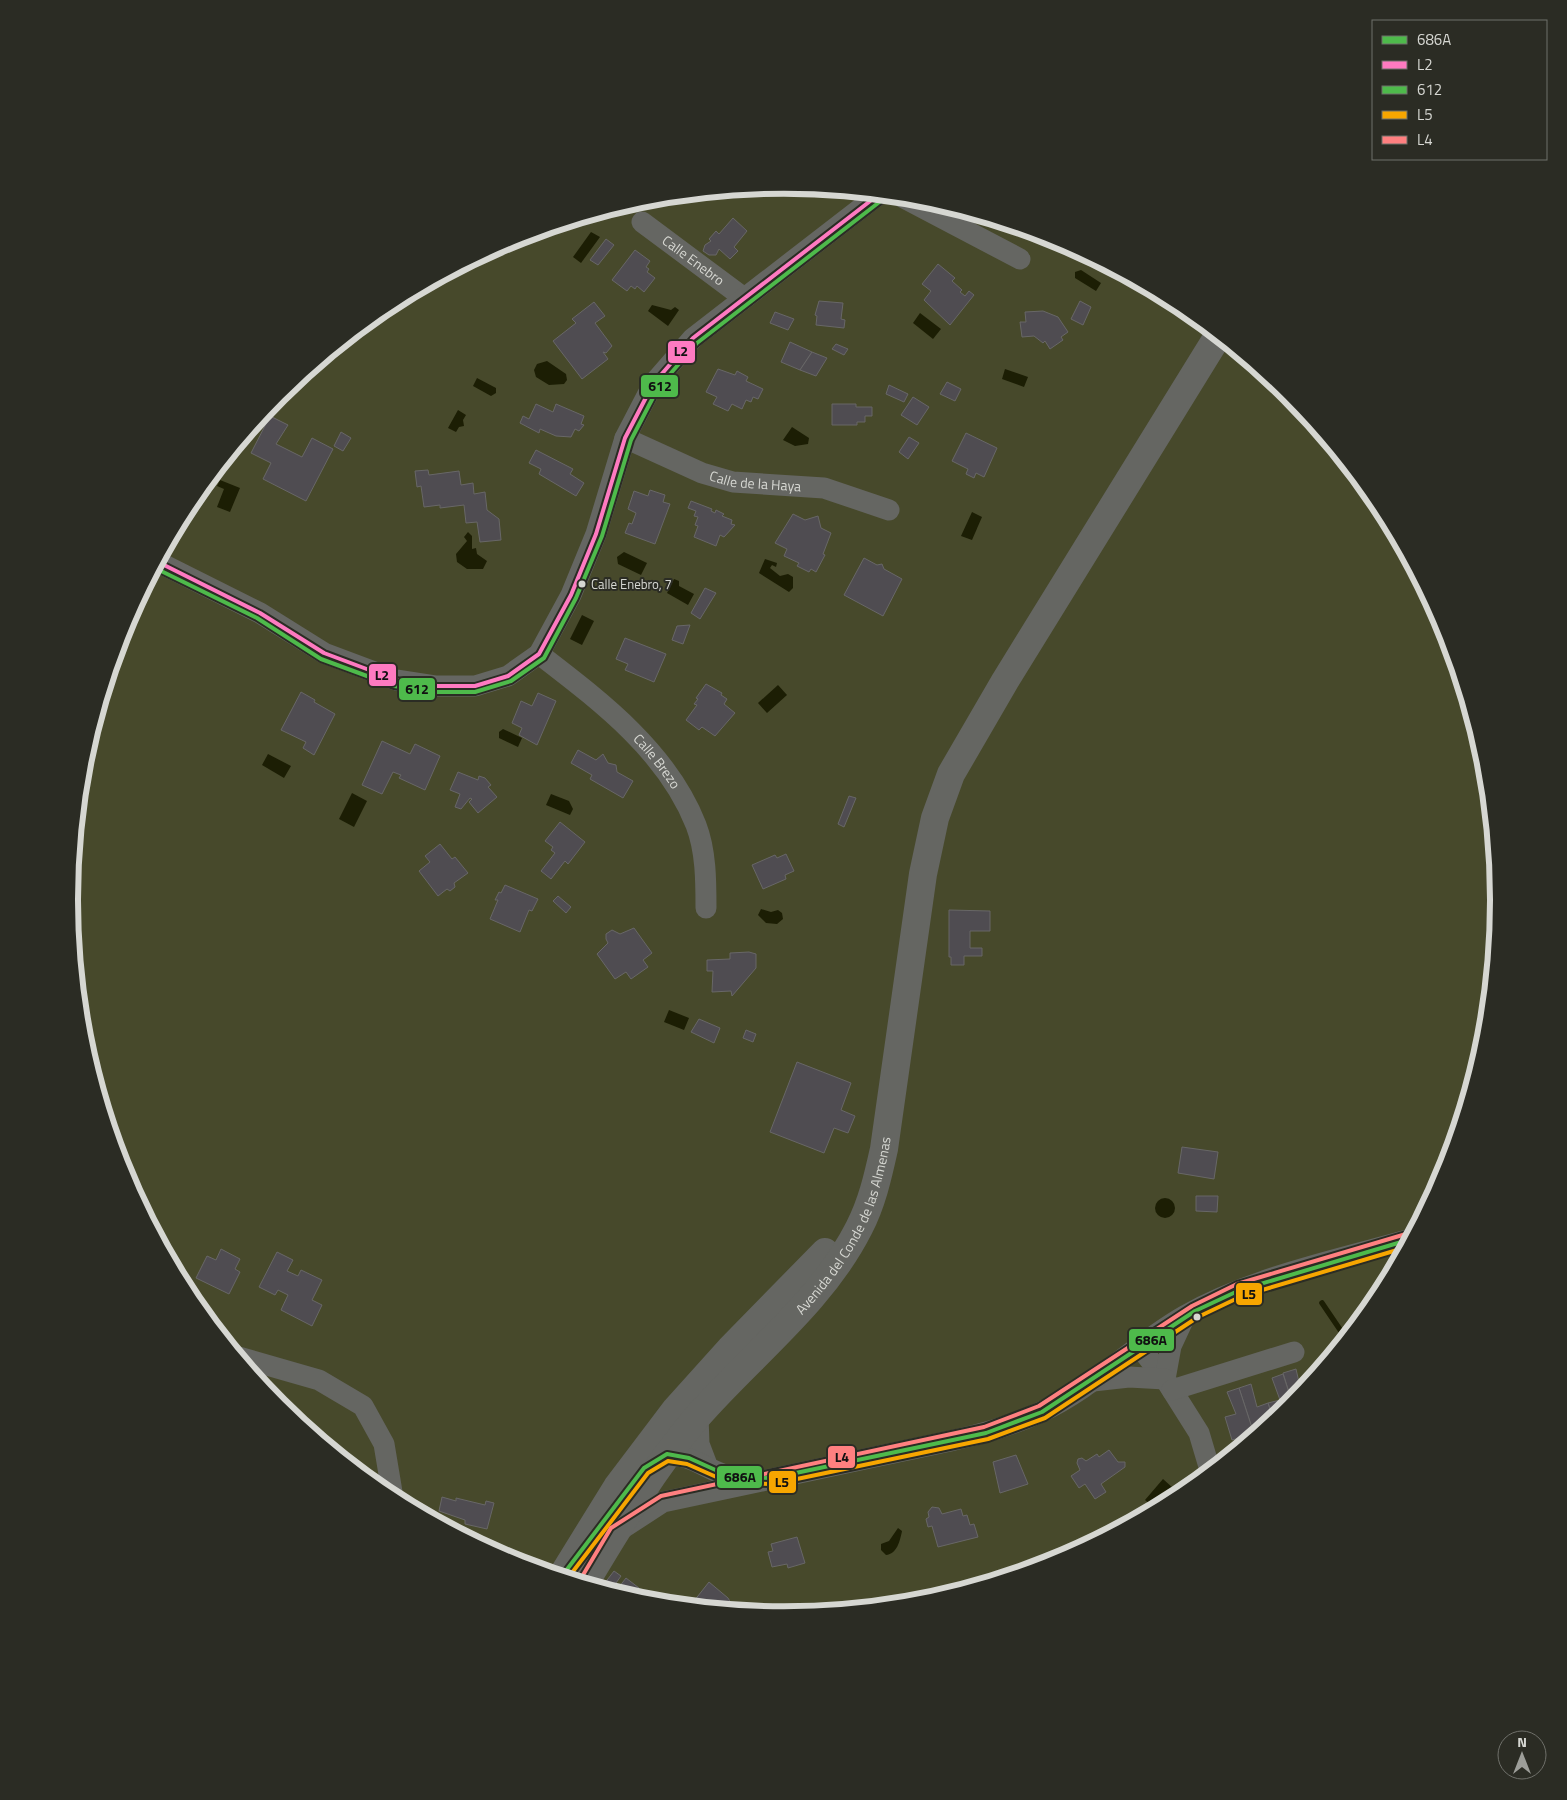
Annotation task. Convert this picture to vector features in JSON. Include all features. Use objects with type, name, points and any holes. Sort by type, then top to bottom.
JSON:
[{"type":"main road","points":[[884,1149],[923,874],[935,818],[951,774],[1005,681],[1215,341]]},
{"type":"main road","name":"Avenida del Conde de las Almenas","points":[[587,1578],[615,1533],[688,1459],[698,1416],[747,1367],[831,1273],[859,1228],[874,1191],[884,1149]]},
{"type":"main road","name":"Avenida del Conde de las Almenas","points":[[565,1571],[617,1487],[676,1408],[730,1349],[818,1261],[849,1219],[884,1149]]},
{"type":"street","points":[[163,564],[260,613],[324,653],[396,680],[435,686],[475,686],[508,676],[539,654],[554,629],[584,566],[596,534],[625,438],[653,384],[693,338],[872,200]]},
{"type":"street","points":[[924,209],[1020,259]]},
{"type":"street","name":"Calle Enebro","points":[[642,222],[744,298]]},
{"type":"street","name":"Calle de la Haya","points":[[625,438],[702,473],[733,482],[824,488],[889,510]]},
{"type":"street","name":"Calle Brezo","points":[[539,654],[583,688],[656,755],[677,785],[696,827],[706,874],[706,908]]},
{"type":"street","points":[[663,1502],[986,1433],[1042,1412],[1091,1381],[1185,1316],[1240,1290],[1401,1242]]},
{"type":"street","points":[[1168,1385],[1171,1346],[1185,1316]]},
{"type":"street","points":[[1139,1346],[1168,1385],[1199,1433],[1208,1464]]},
{"type":"street","points":[[1091,1381],[1129,1377],[1168,1385],[1294,1352]]},
{"type":"street","points":[[248,1360],[319,1380],[363,1406],[384,1444],[391,1487]]},
{"type":"street","points":[[688,1459],[699,1444],[698,1416]]},
{"type":"street","points":[[615,1533],[688,1486],[694,1476],[688,1459]]},
{"type":"street","points":[[565,1571],[644,1468],[688,1459],[731,1477],[772,1478]]},
{"type":"shaded area","points":[[784,194],[830,196],[876,200],[966,218],[1010,231],[1096,267],[1176,313],[1213,340],[1249,369],[1283,401],[1314,435],[1344,470],[1371,508],[1395,547],[1417,588],[1436,630],[1452,673],[1476,762],[1483,808],[1490,900],[1488,946],[1476,1038],[1465,1083],[1452,1127],[1436,1170],[1417,1212],[1371,1292],[1344,1330],[1283,1399],[1249,1431],[1176,1487],[1136,1511],[1096,1533],[1010,1569],[966,1582],[876,1600],[784,1606],[737,1604],[691,1600],[601,1582],[557,1569],[471,1533],[391,1487],[354,1460],[318,1431],[284,1399],[253,1365],[223,1330],[196,1292],[172,1253],[150,1212],[131,1170],[115,1127],[91,1038],[84,992],[79,946],[79,854],[91,762],[102,717],[115,673],[131,630],[150,588],[196,508],[223,470],[284,401],[318,369],[391,313],[431,289],[471,267],[557,231],[601,218],[691,200]]},
{"type":"shaded area","points":[[591,232],[600,237],[581,263],[573,257]]},
{"type":"shaded area","points":[[1081,270],[1101,283],[1096,291],[1075,278],[1075,272]]},
{"type":"shaded area","points":[[652,305],[671,310],[675,307],[679,310],[668,326],[648,311]]},
{"type":"shaded area","points":[[920,313],[941,329],[933,339],[913,323]]},
{"type":"shaded area","points":[[547,361],[566,374],[567,380],[564,384],[549,385],[536,377],[534,370],[537,364]]},
{"type":"shaded area","points":[[1005,369],[1028,377],[1024,387],[1002,379]]},
{"type":"shaded area","points":[[477,378],[496,388],[496,393],[491,396],[473,386]]},
{"type":"shaded area","points":[[458,410],[466,415],[463,420],[464,426],[459,427],[456,432],[448,428]]},
{"type":"shaded area","points":[[792,427],[809,438],[808,444],[795,446],[783,440]]},
{"type":"shaded area","points":[[220,480],[240,488],[230,512],[217,507],[224,489],[217,486]]},
{"type":"shaded area","points":[[972,512],[982,517],[972,540],[961,536]]},
{"type":"shaded area","points":[[468,532],[472,536],[472,549],[476,548],[477,554],[487,561],[483,569],[467,569],[457,562],[456,554],[467,541],[464,537]]},
{"type":"shaded area","points":[[624,552],[647,563],[641,575],[618,564],[617,557]]},
{"type":"shaded area","points":[[765,559],[777,563],[776,567],[772,565],[770,568],[780,576],[788,574],[793,577],[793,588],[789,592],[759,573]]},
{"type":"shaded area","points":[[674,579],[679,581],[679,586],[694,594],[688,605],[667,593]]},
{"type":"shaded area","points":[[582,615],[594,621],[582,645],[570,639]]},
{"type":"shaded area","points":[[778,685],[787,695],[767,713],[758,703]]},
{"type":"shaded area","points":[[503,729],[522,738],[518,747],[499,738],[499,732]]},
{"type":"shaded area","points":[[268,754],[291,766],[284,778],[262,765]]},
{"type":"shaded area","points":[[352,793],[367,801],[354,827],[339,819]]},
{"type":"shaded area","points":[[551,794],[569,801],[573,809],[570,815],[546,805]]},
{"type":"shaded area","points":[[761,909],[771,912],[778,910],[782,913],[783,919],[777,924],[766,923],[758,915]]},
{"type":"shaded area","points":[[669,1010],[689,1018],[684,1030],[664,1022]]},
{"type":"shaded area","points":[[1165,1198],[1172,1201],[1175,1208],[1172,1215],[1165,1218],[1158,1215],[1155,1208],[1158,1201]]},
{"type":"shaded area","points":[[1163,1479],[1173,1488],[1149,1503],[1145,1500]]},
{"type":"shaded area","points":[[898,1528],[902,1531],[897,1546],[893,1552],[886,1555],[881,1550],[881,1544],[889,1541]]},
{"type":"building","points":[[733,218],[747,231],[734,247],[738,251],[730,259],[719,249],[716,255],[709,255],[703,251],[705,245],[711,241],[709,239],[716,231],[719,234]]},
{"type":"building","points":[[606,239],[614,245],[598,265],[590,260]]},
{"type":"building","points":[[635,250],[650,261],[646,267],[649,269],[647,272],[655,278],[644,292],[637,286],[635,289],[631,286],[627,291],[612,280]]},
{"type":"building","points":[[938,264],[955,278],[952,281],[962,290],[960,292],[965,296],[969,291],[974,295],[950,325],[924,300],[931,291],[922,284]]},
{"type":"building","points":[[819,301],[843,303],[841,319],[845,320],[844,328],[816,325],[817,316],[815,315]]},
{"type":"building","points":[[1080,301],[1091,307],[1083,325],[1071,319]]},
{"type":"building","points":[[594,302],[605,316],[595,323],[612,346],[606,353],[603,352],[608,359],[582,379],[553,341],[576,323],[572,319]]},
{"type":"building","points":[[1043,311],[1058,317],[1068,332],[1061,337],[1063,340],[1050,349],[1045,341],[1043,343],[1034,336],[1022,337],[1020,322],[1026,322],[1025,312]]},
{"type":"building","points":[[775,312],[794,319],[788,330],[770,323]]},
{"type":"building","points":[[790,342],[812,352],[800,370],[781,362]]},
{"type":"building","points":[[836,344],[848,349],[844,355],[832,349]]},
{"type":"building","points":[[812,352],[827,358],[816,376],[800,370]]},
{"type":"building","points":[[718,369],[735,375],[737,371],[748,377],[746,381],[763,389],[758,399],[753,397],[751,402],[746,400],[742,409],[732,404],[728,411],[713,404],[717,397],[706,392]]},
{"type":"building","points":[[947,382],[961,389],[955,401],[940,394]]},
{"type":"building","points":[[889,385],[908,394],[904,402],[886,394]]},
{"type":"building","points":[[913,397],[929,407],[917,425],[901,415]]},
{"type":"building","points":[[536,404],[553,412],[556,404],[584,416],[581,424],[584,425],[579,431],[575,429],[571,437],[556,436],[540,429],[539,433],[520,423],[523,416],[529,419]]},
{"type":"building","points":[[832,404],[856,404],[856,407],[872,407],[872,416],[865,416],[865,422],[857,422],[857,425],[832,425]]},
{"type":"building","points":[[270,416],[288,425],[276,444],[302,457],[312,438],[333,449],[306,501],[263,479],[271,463],[251,453]]},
{"type":"building","points":[[341,432],[351,438],[343,451],[334,446]]},
{"type":"building","points":[[966,433],[997,448],[984,477],[976,473],[974,478],[966,474],[968,469],[952,461]]},
{"type":"building","points":[[909,437],[919,443],[908,459],[899,452]]},
{"type":"building","points":[[536,450],[573,469],[570,474],[584,483],[576,496],[539,474],[541,469],[529,463]]},
{"type":"building","points":[[428,470],[429,475],[459,471],[461,485],[473,483],[474,494],[485,492],[487,510],[499,519],[501,540],[480,542],[477,522],[466,523],[464,505],[440,508],[440,505],[424,507],[421,486],[417,487],[415,471]]},
{"type":"building","points":[[650,490],[665,495],[663,502],[670,504],[655,544],[625,533],[629,523],[632,524],[636,513],[628,509],[634,491],[648,496]]},
{"type":"building","points":[[691,501],[712,509],[711,511],[715,513],[716,510],[724,514],[722,516],[732,520],[731,524],[735,525],[724,537],[720,535],[716,546],[694,537],[698,526],[695,525],[698,517],[694,516],[696,511],[688,508]]},
{"type":"building","points":[[793,514],[805,520],[818,516],[821,528],[831,533],[823,554],[825,555],[816,572],[811,569],[809,572],[797,566],[799,563],[784,556],[787,549],[775,543]]},
{"type":"building","points":[[864,558],[877,565],[882,564],[884,569],[902,579],[883,616],[844,595]]},
{"type":"building","points":[[705,588],[716,593],[700,619],[691,613]]},
{"type":"building","points":[[690,625],[683,644],[672,640],[677,626]]},
{"type":"building","points":[[625,638],[666,654],[654,682],[625,670],[628,664],[616,659]]},
{"type":"building","points":[[706,684],[722,693],[721,695],[727,699],[724,704],[735,713],[715,736],[702,727],[699,730],[686,720],[697,705],[694,704],[698,699],[696,698]]},
{"type":"building","points":[[301,692],[335,714],[314,755],[303,748],[306,742],[281,730]]},
{"type":"building","points":[[538,693],[556,701],[537,745],[519,735],[522,728],[512,723],[521,701],[532,706]]},
{"type":"building","points":[[382,741],[410,754],[415,744],[440,756],[425,790],[399,778],[401,775],[393,772],[382,794],[362,785]]},
{"type":"building","points":[[578,750],[596,760],[603,754],[608,763],[616,765],[617,772],[633,781],[623,798],[590,779],[592,775],[571,763]]},
{"type":"building","points":[[458,772],[478,780],[479,776],[485,778],[491,785],[488,787],[497,797],[478,813],[469,802],[472,799],[470,798],[461,809],[455,807],[460,794],[450,790]]},
{"type":"building","points":[[849,796],[856,798],[844,827],[838,824]]},
{"type":"building","points":[[560,822],[585,842],[568,864],[565,861],[551,879],[541,871],[555,853],[551,850],[553,847],[545,841]]},
{"type":"building","points":[[440,844],[452,859],[455,857],[468,873],[454,883],[455,887],[450,891],[447,889],[438,896],[419,871],[430,862],[425,856]]},
{"type":"building","points":[[786,854],[794,871],[785,875],[786,879],[763,889],[752,865],[775,855],[777,858]]},
{"type":"building","points":[[505,885],[538,899],[532,911],[529,910],[520,932],[490,919],[498,900],[495,900]]},
{"type":"building","points":[[558,896],[571,907],[566,913],[553,901]]},
{"type":"building","points":[[949,910],[990,911],[990,931],[970,931],[970,948],[982,948],[982,956],[964,956],[964,965],[951,965],[951,957],[949,957]]},
{"type":"building","points":[[634,928],[652,953],[643,960],[648,967],[631,979],[626,972],[615,979],[597,954],[608,943],[606,934],[612,930],[620,934]]},
{"type":"building","points":[[749,952],[756,954],[756,968],[732,996],[731,991],[712,992],[713,971],[707,971],[707,960],[730,959],[730,953]]},
{"type":"building","points":[[699,1019],[720,1028],[714,1043],[691,1032]]},
{"type":"building","points":[[746,1030],[756,1034],[753,1042],[743,1038]]},
{"type":"building","points":[[797,1062],[851,1083],[841,1110],[855,1116],[848,1133],[834,1128],[824,1153],[770,1132]]},
{"type":"building","points":[[1182,1147],[1218,1152],[1214,1179],[1178,1173]]},
{"type":"building","points":[[1196,1196],[1218,1196],[1217,1212],[1196,1211]]},
{"type":"building","points":[[221,1249],[240,1259],[235,1269],[240,1272],[229,1294],[196,1278],[207,1256],[216,1260]]},
{"type":"building","points":[[277,1252],[293,1260],[287,1271],[298,1276],[301,1270],[322,1280],[312,1300],[322,1305],[312,1326],[281,1310],[288,1295],[278,1290],[275,1295],[259,1287]]},
{"type":"building","points":[[1296,1369],[1299,1382],[1289,1392],[1283,1373]]},
{"type":"building","points":[[1283,1374],[1289,1392],[1270,1411],[1268,1403],[1280,1400],[1272,1378]]},
{"type":"building","points":[[1251,1384],[1257,1407],[1268,1403],[1270,1411],[1252,1428],[1239,1388]]},
{"type":"building","points":[[1239,1388],[1252,1428],[1241,1438],[1232,1440],[1225,1417],[1236,1414],[1227,1392]]},
{"type":"building","points":[[1109,1450],[1118,1462],[1125,1462],[1125,1467],[1101,1484],[1106,1492],[1095,1499],[1085,1484],[1079,1488],[1071,1476],[1080,1470],[1077,1463],[1078,1459],[1082,1458],[1086,1461],[1097,1454],[1099,1457]]},
{"type":"building","points":[[1016,1455],[1028,1484],[1000,1493],[993,1462]]},
{"type":"building","points":[[442,1497],[456,1501],[456,1498],[485,1505],[486,1501],[494,1503],[487,1529],[465,1524],[465,1520],[439,1511]]},
{"type":"building","points":[[932,1507],[939,1508],[942,1514],[961,1509],[963,1516],[967,1515],[970,1525],[974,1524],[978,1537],[938,1547],[932,1526],[928,1527],[926,1519],[929,1517],[928,1512]]},
{"type":"building","points":[[797,1537],[805,1563],[788,1568],[787,1564],[772,1567],[768,1552],[773,1551],[771,1544]]},
{"type":"building","points":[[614,1571],[621,1576],[616,1583],[618,1586],[605,1583]]},
{"type":"building","points":[[626,1578],[639,1588],[637,1590],[620,1586]]},
{"type":"building","points":[[709,1582],[728,1598],[731,1603],[695,1600]]},
{"type":"waterway","points":[[1322,1303],[1342,1332]]},
{"type":"transit line","name":"L2","points":[[163,564],[260,613],[324,653],[396,680],[435,686],[475,686],[508,676],[539,654],[571,595],[596,534],[625,438],[653,384],[693,338],[872,200]]},
{"type":"transit line","name":"612","points":[[160,570],[257,618],[321,659],[394,686],[435,692],[475,692],[511,681],[544,658],[576,598],[602,536],[631,440],[658,388],[697,343],[881,201]]},
{"type":"transit line","name":"L4","points":[[582,1576],[611,1528],[661,1496],[984,1427],[1039,1406],[1192,1306],[1237,1284],[1405,1234]]},
{"type":"transit line","name":"686A","points":[[565,1571],[644,1468],[667,1454],[689,1458],[731,1477],[772,1478],[986,1433],[1042,1412],[1195,1311],[1240,1290],[1401,1242]]},
{"type":"transit line","name":"L5","points":[[572,1573],[648,1473],[668,1461],[687,1464],[730,1483],[773,1484],[988,1439],[1045,1418],[1198,1317],[1242,1296],[1396,1250]]},
{"type":"place","name":"Calle Enebro, 7","points":[[582,584]]}]
